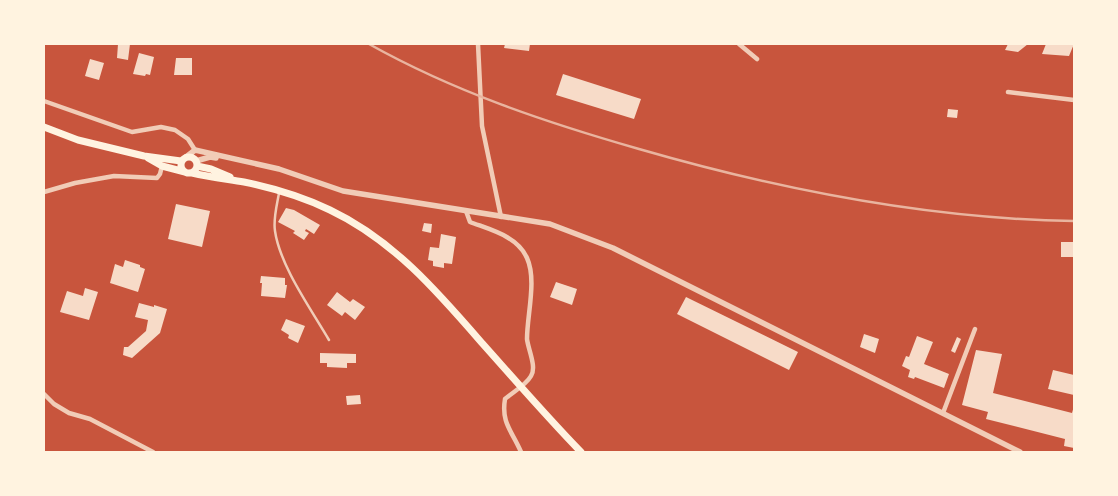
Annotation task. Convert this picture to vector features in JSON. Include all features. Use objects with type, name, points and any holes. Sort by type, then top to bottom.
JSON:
[{"type":"main road","points":[[44,127],[78,140],[144,156],[184,159],[191,157],[192,168]]},
{"type":"main road","points":[[144,156],[162,166],[192,168],[309,201],[355,223],[382,241],[409,263],[441,296],[546,416],[581,452]]},
{"type":"main road","points":[[184,159],[182,169],[192,168]]},
{"type":"street","points":[[478,44],[482,126],[500,217]]},
{"type":"street","points":[[739,44],[757,59]]},
{"type":"street","points":[[1008,92],[1074,100]]},
{"type":"street","points":[[44,101],[132,132],[161,126],[175,130],[188,139],[194,150],[279,169],[344,191],[550,224],[613,248],[1020,452]]},
{"type":"street","points":[[184,159],[194,150]]},
{"type":"street","points":[[192,168],[210,157],[226,158]]},
{"type":"street","points":[[44,192],[75,182],[114,176],[157,178],[162,166]]},
{"type":"street","points":[[466,211],[470,222],[498,231],[518,246],[527,258],[531,275],[527,339],[534,368],[531,376],[505,399],[504,418],[521,452]]},
{"type":"street","points":[[943,413],[975,329]]},
{"type":"street","points":[[44,394],[54,404],[69,413],[90,419],[153,452]]},
{"type":"lane","points":[[279,191],[275,231],[280,249],[306,302],[329,340]]},
{"type":"building","points":[[118,44],[130,44],[128,60],[117,58]]},
{"type":"building","points":[[505,44],[530,44],[529,51],[504,48]]},
{"type":"building","points":[[1008,44],[1028,44],[1018,52],[1005,50]]},
{"type":"building","points":[[1046,44],[1074,44],[1069,56],[1042,54]]},
{"type":"building","points":[[139,53],[154,57],[150,75],[133,74]]},
{"type":"building","points":[[176,58],[192,58],[192,75],[174,75]]},
{"type":"building","points":[[90,59],[104,63],[99,80],[85,76]]},
{"type":"building","points":[[563,74],[641,99],[634,119],[556,95]]},
{"type":"building","points":[[948,109],[958,110],[957,118],[947,117]]},
{"type":"building","points":[[176,204],[210,211],[202,247],[168,239]]},
{"type":"building","points":[[286,208],[294,210],[320,225],[314,234],[306,229],[305,231],[309,233],[304,240],[293,233],[295,231],[278,222]]},
{"type":"building","points":[[424,223],[432,224],[431,233],[422,231]]},
{"type":"building","points":[[441,234],[456,237],[452,264],[444,263],[444,268],[433,266],[433,261],[428,260],[430,247],[439,248]]},
{"type":"building","points":[[1061,242],[1074,242],[1074,257],[1061,257]]},
{"type":"building","points":[[125,260],[140,265],[140,267],[145,269],[138,292],[110,283],[115,264],[123,267]]},
{"type":"building","points":[[261,276],[285,278],[285,285],[287,285],[285,298],[261,296]]},
{"type":"building","points":[[556,282],[577,289],[572,305],[550,297]]},
{"type":"building","points":[[85,288],[98,292],[89,320],[60,312],[67,291],[83,296]]},
{"type":"building","points":[[337,292],[350,302],[353,299],[365,307],[355,320],[345,312],[342,316],[327,305]]},
{"type":"building","points":[[686,297],[798,352],[789,370],[677,314]]},
{"type":"building","points":[[139,303],[167,309],[160,333],[132,358],[123,355],[124,347],[128,347],[146,331],[148,320],[135,317]]},
{"type":"building","points":[[286,319],[305,326],[298,343],[288,338],[289,335],[281,330]]},
{"type":"building","points":[[864,334],[879,339],[875,353],[860,347]]},
{"type":"building","points":[[917,336],[933,342],[924,364],[949,374],[944,388],[915,377],[914,379],[908,377],[910,370],[902,366],[906,356],[909,357]]},
{"type":"building","points":[[957,337],[961,339],[955,353],[951,351]]},
{"type":"building","points":[[976,350],[1002,354],[993,393],[1072,413],[1074,406],[1074,448],[1064,446],[1065,439],[986,419],[988,412],[962,405]]},
{"type":"building","points":[[320,353],[356,354],[356,363],[347,363],[347,368],[327,367],[327,363],[320,363]]},
{"type":"building","points":[[1053,370],[1074,375],[1074,395],[1048,389]]},
{"type":"building","points":[[360,395],[361,404],[347,405],[346,396]]},
{"type":"railway","points":[[369,44],[434,77],[535,117],[692,164],[855,200],[964,215],[1074,221]]}]
